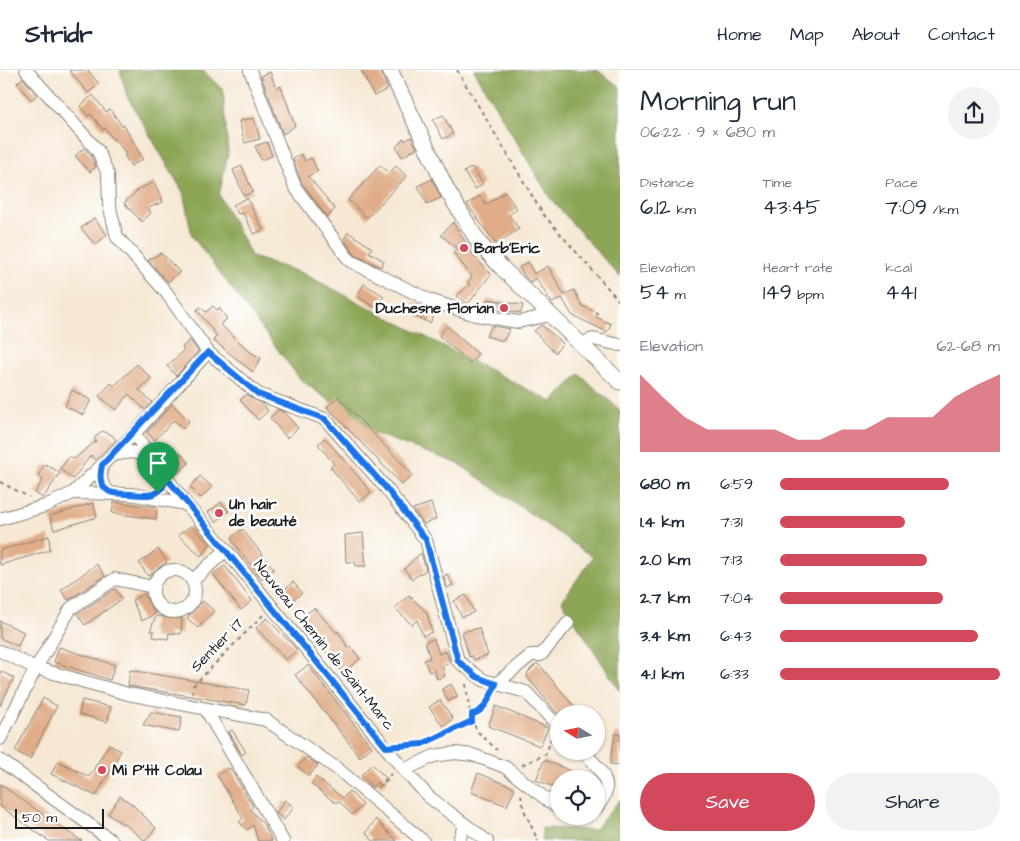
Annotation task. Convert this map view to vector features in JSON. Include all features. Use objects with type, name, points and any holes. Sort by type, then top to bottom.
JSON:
[{"type":"main road","points":[[390,70],[447,190],[479,243],[620,382]]},
{"type":"street","points":[[26,70],[98,151],[108,174],[109,204],[117,237],[166,292],[208,352],[258,394],[325,419],[386,488],[426,540],[458,661],[477,677],[526,692],[550,718]]},
{"type":"street","points":[[250,70],[295,187],[350,261],[429,300],[476,315],[518,322],[550,315]]},
{"type":"street","points":[[580,344],[593,339],[620,345]]},
{"type":"street","points":[[0,519],[45,506],[73,493],[134,434],[208,352]]},
{"type":"street","points":[[134,434],[165,476],[163,489],[158,493],[142,496]]},
{"type":"street","points":[[112,455],[130,452],[150,455]]},
{"type":"street","points":[[102,465],[100,479],[102,486],[111,494]]},
{"type":"street","name":"Nouveau Chemin de Saint-Marc","points":[[165,476],[404,770],[429,797],[487,841]]},
{"type":"street","points":[[73,493],[142,496],[186,504]]},
{"type":"street","points":[[192,581],[226,550]]},
{"type":"street","points":[[168,570],[178,570],[186,574],[192,581],[195,590],[193,599],[188,606],[179,611],[170,611],[162,608],[155,601],[153,587],[160,575],[168,570]]},
{"type":"street","points":[[0,739],[36,668],[71,608],[115,579],[153,587]]},
{"type":"street","points":[[496,684],[531,655],[541,655],[568,622]]},
{"type":"street","points":[[0,651],[36,668],[128,694],[266,720],[339,770],[424,841]]},
{"type":"street","points":[[206,710],[283,841]]},
{"type":"street","points":[[404,770],[434,756],[455,753],[473,756],[505,768],[522,783],[550,803]]},
{"type":"street","points":[[591,760],[601,770]]},
{"type":"street","points":[[1,763],[112,841]]},
{"type":"street","points":[[605,779],[605,795]]},
{"type":"street","points":[[459,841],[464,825]]},
{"type":"path","points":[[457,70],[543,214],[620,302]]},
{"type":"path","points":[[0,482],[45,506]]},
{"type":"path","name":"Sentier i7","points":[[190,706],[193,686],[272,606]]},
{"type":"path","points":[[464,680],[468,687],[472,721],[478,732],[503,756]]},
{"type":"path","points":[[472,714],[482,709],[496,684]]},
{"type":"path","points":[[386,747],[422,744],[472,721]]},
{"type":"path","points":[[521,766],[529,760],[546,754],[550,745]]},
{"type":"path","points":[[369,795],[391,774]]},
{"type":"path","points":[[522,783],[520,799],[538,841]]},
{"type":"green space","points":[[120,70],[202,70],[223,90],[228,153],[219,195],[252,257],[302,273],[552,402],[579,374],[620,410],[620,691],[562,601],[593,557],[459,464],[373,433],[300,379],[192,236],[183,192],[127,96]]},
{"type":"green space","points":[[474,70],[597,70],[620,87],[620,277],[550,198]]},
{"type":"green space","points":[[620,800],[620,841],[542,841],[542,828],[594,830],[598,825],[605,825],[605,817]]},
{"type":"building","points":[[69,70],[88,70],[99,84],[88,93]]},
{"type":"building","points":[[361,70],[380,70],[388,89],[374,96]]},
{"type":"building","points":[[270,72],[276,88],[281,86],[295,126],[283,134],[261,76]]},
{"type":"building","points":[[23,78],[37,95],[31,100],[17,83]]},
{"type":"building","points":[[93,95],[106,112],[110,109],[122,126],[124,125],[143,159],[131,166],[124,155],[126,154],[115,139],[113,140],[105,128],[103,130],[91,114],[88,116],[80,106]]},
{"type":"building","points":[[443,115],[453,134],[443,139],[433,120]]},
{"type":"building","points":[[254,118],[260,139],[245,143],[239,121]]},
{"type":"building","points":[[411,137],[417,148],[402,157],[396,147],[404,138],[405,141]]},
{"type":"building","points":[[267,142],[272,156],[261,160],[255,146]]},
{"type":"building","points":[[84,148],[91,155],[96,167],[90,172],[75,156]]},
{"type":"building","points":[[301,154],[305,161],[311,158],[318,171],[308,176],[335,209],[327,217],[302,183],[293,159]]},
{"type":"building","points":[[380,165],[389,173],[396,166],[407,176],[367,218],[348,200]]},
{"type":"building","points":[[242,166],[253,192],[244,196],[233,170]]},
{"type":"building","points":[[472,167],[483,184],[475,189],[464,172]]},
{"type":"building","points":[[432,179],[441,198],[427,204],[418,186]]},
{"type":"building","points":[[154,182],[163,202],[148,208],[151,213],[142,222],[124,203],[139,189]]},
{"type":"building","points":[[505,192],[517,209],[509,215],[519,229],[496,244],[467,204],[480,196],[486,205]]},
{"type":"building","points":[[247,198],[263,230],[254,234],[243,213],[238,214],[233,205]]},
{"type":"building","points":[[94,218],[107,235],[95,245],[81,228]]},
{"type":"building","points":[[453,222],[474,256],[491,274],[468,304],[457,296],[470,284],[467,283],[472,277],[453,252],[457,249],[441,235]]},
{"type":"building","points":[[348,232],[372,248],[369,252],[384,261],[381,267],[355,255],[344,239]]},
{"type":"building","points":[[161,253],[180,272],[168,282],[148,260]]},
{"type":"building","points":[[528,262],[534,274],[548,266],[564,295],[574,290],[582,306],[598,313],[596,317],[611,324],[607,332],[572,315],[562,298],[552,303],[536,278],[530,282],[519,267]]},
{"type":"building","points":[[364,284],[384,296],[376,308],[357,296]]},
{"type":"building","points":[[487,299],[523,305],[521,313],[485,308]]},
{"type":"building","points":[[414,303],[434,314],[430,323],[409,313]]},
{"type":"building","points":[[213,306],[217,310],[219,308],[227,319],[220,324],[249,351],[261,358],[253,372],[213,340],[217,336],[197,310],[200,307],[206,312]]},
{"type":"building","points":[[541,325],[563,343],[555,353],[534,331]]},
{"type":"building","points":[[447,326],[478,354],[470,363],[439,336]]},
{"type":"building","points":[[492,326],[510,329],[503,341],[486,336]]},
{"type":"building","points":[[190,340],[198,351],[176,376],[167,366],[184,350],[182,347]]},
{"type":"building","points":[[137,364],[151,378],[139,390],[152,402],[145,410],[129,394],[116,410],[99,396],[111,383],[114,386]]},
{"type":"building","points":[[72,390],[91,400],[83,415],[65,406]]},
{"type":"building","points":[[246,395],[263,404],[268,411],[258,420],[240,400]]},
{"type":"building","points":[[338,397],[413,475],[402,485],[327,407]]},
{"type":"building","points":[[172,404],[189,421],[183,429],[174,420],[155,440],[147,432]]},
{"type":"building","points":[[278,410],[284,412],[298,428],[287,438],[270,418]]},
{"type":"building","points":[[102,431],[112,435],[116,440],[95,460],[91,455],[73,479],[60,469],[70,456],[74,459],[96,441],[94,438]]},
{"type":"building","points":[[325,438],[371,492],[360,502],[330,467],[334,464],[318,444]]},
{"type":"building","points":[[179,452],[189,463],[178,473],[168,462]]},
{"type":"building","points":[[45,464],[60,473],[43,498],[35,493],[43,480],[38,475]]},
{"type":"building","points":[[200,476],[212,487],[201,498],[190,487]]},
{"type":"building","points":[[114,502],[157,507],[156,519],[112,513]]},
{"type":"building","points":[[221,502],[229,511],[216,522],[208,512]]},
{"type":"building","points":[[93,503],[97,517],[54,530],[50,516]]},
{"type":"building","points":[[431,503],[436,519],[424,524],[413,509]]},
{"type":"building","points":[[191,526],[210,544],[201,556],[178,535]]},
{"type":"building","points":[[242,529],[274,569],[262,579],[232,541],[232,537]]},
{"type":"building","points":[[363,533],[366,566],[356,566],[355,562],[346,562],[345,535]]},
{"type":"building","points":[[49,536],[50,550],[0,565],[0,550]]},
{"type":"building","points":[[158,549],[167,562],[148,576],[139,563]]},
{"type":"building","points":[[421,553],[426,570],[412,579],[404,569]]},
{"type":"building","points":[[97,564],[105,576],[68,600],[61,590]]},
{"type":"building","points":[[225,566],[252,601],[241,610],[213,574]]},
{"type":"building","points":[[447,574],[453,585],[447,588],[444,576]]},
{"type":"building","points":[[293,582],[302,593],[292,601],[283,591]]},
{"type":"building","points":[[115,589],[122,599],[85,625],[77,614]]},
{"type":"building","points":[[144,594],[155,614],[142,621],[132,600]]},
{"type":"building","points":[[409,595],[427,613],[432,632],[423,636],[417,620],[412,625],[395,608]]},
{"type":"building","points":[[466,595],[474,612],[462,617],[454,601]]},
{"type":"building","points":[[203,601],[214,611],[198,628],[187,618]]},
{"type":"building","points":[[314,608],[337,633],[338,631],[348,648],[350,646],[360,659],[342,673],[324,649],[325,643],[303,616]]},
{"type":"building","points":[[156,616],[182,619],[181,634],[169,633],[168,639],[153,637],[154,631],[150,631]]},
{"type":"building","points":[[267,618],[297,650],[286,660],[256,628]]},
{"type":"building","points":[[0,621],[24,632],[18,646],[0,638]]},
{"type":"building","points":[[479,628],[488,655],[474,660],[472,656],[469,657],[462,632]]},
{"type":"building","points":[[434,639],[439,654],[446,651],[450,663],[442,666],[445,676],[437,679],[434,670],[429,672],[424,660],[430,658],[425,642]]},
{"type":"building","points":[[59,647],[115,665],[110,680],[54,662]]},
{"type":"building","points":[[537,663],[573,705],[550,705],[527,677],[528,672]]},
{"type":"building","points":[[308,665],[372,747],[360,757],[295,675]]},
{"type":"building","points":[[130,670],[249,690],[246,705],[128,686]]},
{"type":"building","points":[[0,671],[14,678],[0,706]]},
{"type":"building","points":[[451,684],[458,697],[448,701],[442,689]]},
{"type":"building","points":[[43,698],[57,706],[30,759],[15,751]]},
{"type":"building","points":[[82,700],[111,707],[107,722],[79,714]]},
{"type":"building","points":[[440,700],[453,719],[443,726],[429,707]]},
{"type":"building","points":[[496,706],[548,728],[540,746],[488,726]]},
{"type":"building","points":[[151,712],[182,717],[179,732],[143,725]]},
{"type":"building","points":[[232,730],[246,752],[242,755],[229,732]]},
{"type":"building","points":[[615,734],[620,734],[620,765],[610,764]]},
{"type":"building","name":"Mi P'tit Colau","points":[[109,744],[121,751],[96,796],[51,774],[58,761],[89,777]]},
{"type":"building","points":[[306,757],[318,765],[309,776],[298,767]]},
{"type":"building","points":[[544,760],[568,770],[550,770],[550,785],[536,780]]},
{"type":"building","points":[[372,764],[388,780],[381,786],[377,782],[373,787],[361,775]]},
{"type":"building","points":[[230,768],[253,806],[250,809],[264,825],[272,841],[258,841],[253,825],[247,830],[239,822],[243,818],[217,775]]},
{"type":"building","points":[[478,773],[515,788],[507,806],[471,792]]},
{"type":"building","points":[[316,777],[343,798],[349,791],[363,805],[352,815],[340,802],[334,802],[311,784]]},
{"type":"building","points":[[0,784],[82,841],[49,841],[0,806]]},
{"type":"building","points":[[120,796],[132,804],[156,828],[145,841],[124,823],[108,814]]},
{"type":"building","points":[[285,800],[294,807],[284,820],[276,813]]},
{"type":"building","points":[[376,819],[397,841],[373,841],[366,833]]},
{"type":"place","name":"Barb'Eric","points":[[464,248]]},
{"type":"place","name":"Duchesne Florian","points":[[504,308]]},
{"type":"place","name":"Un hair de beauté","points":[[219,513]]},
{"type":"place","name":"Mi P'tit Colau","points":[[102,770]]},
{"type":"route","points":[[208,352],[258,394],[325,419],[386,488],[426,540],[458,661],[477,677],[496,684],[490,697],[482,709],[472,714],[472,721],[437,739],[410,746],[386,747],[165,476],[163,489],[158,493],[142,496],[111,494],[102,486],[100,479],[102,465],[134,434],[208,352]]}]
